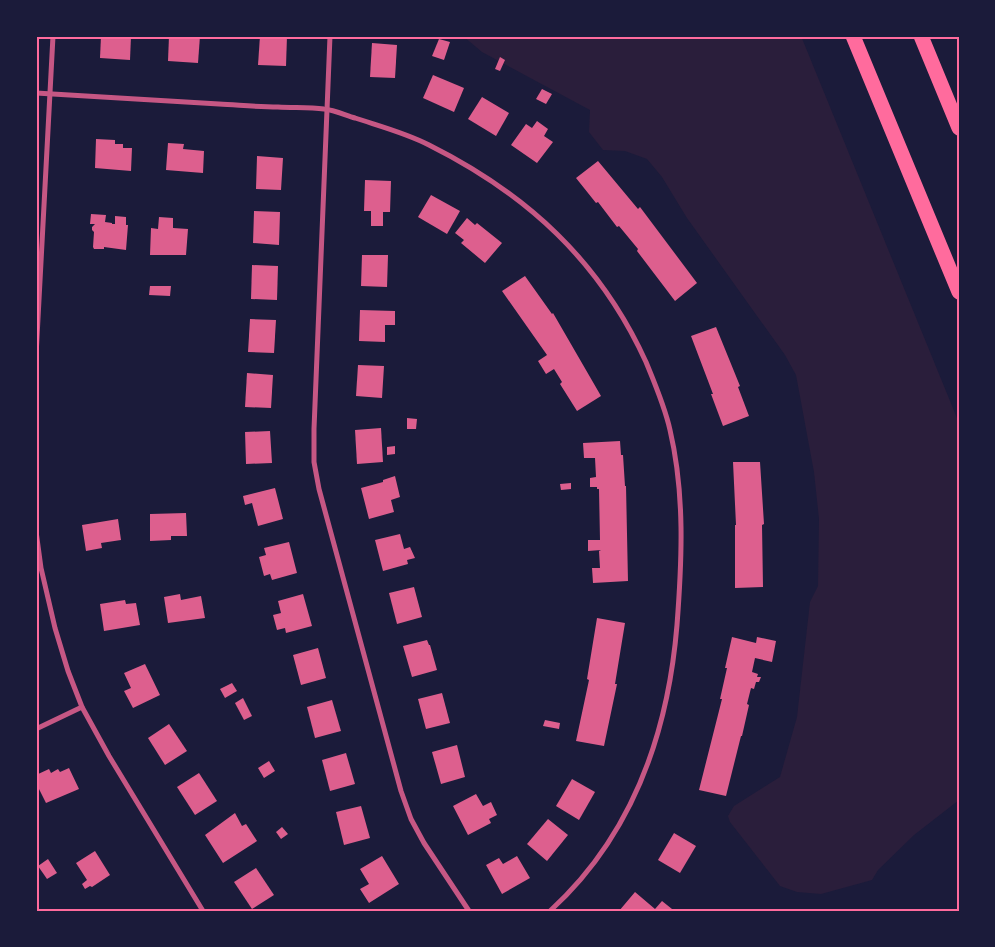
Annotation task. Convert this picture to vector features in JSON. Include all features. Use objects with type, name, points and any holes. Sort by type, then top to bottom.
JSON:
[{"type":"highway","points":[[853,36],[959,292]]},
{"type":"highway","points":[[921,36],[959,128]]},
{"type":"street","points":[[36,356],[53,36]]},
{"type":"street","points":[[330,36],[314,462],[319,489],[401,791],[411,819],[424,843],[469,911]]},
{"type":"street","points":[[36,93],[326,109],[425,142],[468,165],[508,191],[541,218],[569,245],[598,278],[623,317],[656,386],[670,429],[677,471],[682,519],[682,561],[675,646],[665,708],[646,772],[625,814],[605,846],[564,898],[550,911]]},
{"type":"street","points":[[36,532],[41,568],[55,628],[68,671],[82,707],[109,756],[203,911]]},
{"type":"street","points":[[36,729],[82,707]]},
{"type":"shaded area","points":[[463,36],[801,36],[959,423],[959,800],[914,835],[878,870],[872,880],[821,894],[797,892],[780,886],[730,822],[728,816],[734,806],[780,777],[797,717],[810,602],[818,586],[819,519],[814,472],[796,375],[785,355],[687,218],[662,177],[647,159],[625,151],[603,150],[589,132],[590,110],[482,52]]},
{"type":"building","points":[[101,36],[131,36],[130,60],[100,58]]},
{"type":"building","points":[[169,36],[200,36],[198,63],[168,61]]},
{"type":"building","points":[[260,36],[287,36],[286,66],[258,65]]},
{"type":"building","points":[[439,39],[450,42],[444,60],[432,56]]},
{"type":"building","points":[[372,43],[397,45],[395,78],[370,77]]},
{"type":"building","points":[[500,57],[505,60],[500,71],[495,69]]},
{"type":"building","points":[[433,75],[464,88],[454,112],[423,98]]},
{"type":"building","points":[[542,89],[552,94],[546,104],[536,99]]},
{"type":"building","points":[[482,97],[509,113],[496,136],[468,119]]},
{"type":"building","points":[[537,121],[548,129],[544,136],[553,142],[537,163],[511,145],[526,124],[532,128]]},
{"type":"building","points":[[96,139],[115,140],[115,144],[123,144],[123,148],[132,148],[131,171],[95,168]]},
{"type":"building","points":[[168,143],[184,144],[183,149],[204,151],[203,173],[166,170]]},
{"type":"building","points":[[257,156],[283,158],[281,190],[256,189]]},
{"type":"building","points":[[598,161],[638,209],[640,207],[697,283],[675,301],[637,251],[638,249],[576,178]]},
{"type":"building","points":[[365,180],[391,181],[390,212],[383,212],[383,226],[371,226],[371,211],[364,211]]},
{"type":"building","points":[[431,195],[460,211],[447,234],[418,217]]},
{"type":"building","points":[[254,211],[280,212],[279,245],[253,243]]},
{"type":"building","points":[[91,214],[106,215],[105,222],[112,224],[115,224],[115,216],[126,217],[126,225],[128,225],[126,250],[104,247],[104,249],[94,249],[94,232],[92,227],[95,224],[90,224]]},
{"type":"building","points":[[159,217],[173,218],[173,228],[188,229],[186,255],[150,255],[151,228],[158,229]]},
{"type":"building","points":[[467,218],[475,225],[477,223],[502,243],[485,263],[461,243],[464,240],[455,233]]},
{"type":"building","points":[[362,255],[388,255],[387,287],[361,286]]},
{"type":"building","points":[[252,265],[278,266],[277,300],[251,299]]},
{"type":"building","points":[[525,276],[553,313],[601,396],[577,411],[560,384],[562,382],[554,369],[546,374],[538,361],[547,355],[502,291]]},
{"type":"building","points":[[150,286],[171,286],[170,296],[149,295]]},
{"type":"building","points":[[360,310],[395,311],[395,325],[385,325],[385,342],[359,341]]},
{"type":"building","points":[[250,319],[276,320],[274,353],[248,352]]},
{"type":"building","points":[[716,327],[740,386],[738,387],[749,416],[723,426],[691,336]]},
{"type":"building","points":[[358,365],[384,366],[382,398],[356,396]]},
{"type":"building","points":[[247,373],[273,375],[271,408],[245,407]]},
{"type":"building","points":[[407,418],[417,419],[416,429],[407,429]]},
{"type":"building","points":[[381,428],[383,462],[357,464],[355,430]]},
{"type":"building","points":[[270,431],[272,463],[246,464],[245,432]]},
{"type":"building","points":[[620,441],[626,486],[628,581],[593,583],[592,568],[600,568],[599,551],[601,550],[588,551],[588,540],[600,540],[599,489],[597,487],[590,487],[590,478],[596,477],[595,458],[584,458],[583,443]]},
{"type":"building","points":[[395,446],[395,454],[387,455],[387,447]]},
{"type":"building","points":[[733,462],[760,462],[764,524],[762,525],[763,587],[735,588],[736,525]]},
{"type":"building","points":[[395,476],[400,497],[391,500],[394,512],[369,519],[361,488],[383,482],[383,480]]},
{"type":"building","points":[[571,483],[571,489],[561,490],[560,484]]},
{"type":"building","points":[[275,488],[283,519],[258,526],[252,503],[245,505],[243,496]]},
{"type":"building","points":[[186,513],[187,536],[171,536],[171,540],[150,541],[150,514]]},
{"type":"building","points":[[118,519],[121,540],[101,543],[102,548],[86,551],[82,525]]},
{"type":"building","points":[[400,534],[404,549],[410,547],[415,558],[407,560],[408,564],[383,571],[375,540]]},
{"type":"building","points":[[289,542],[297,573],[272,580],[270,574],[264,576],[259,557],[266,555],[264,548]]},
{"type":"building","points":[[414,587],[422,617],[397,624],[389,593]]},
{"type":"building","points":[[180,594],[181,600],[201,596],[205,618],[168,623],[164,597]]},
{"type":"building","points":[[303,594],[312,626],[286,633],[285,628],[277,630],[273,615],[281,613],[278,601]]},
{"type":"building","points":[[125,600],[126,604],[136,603],[140,625],[104,631],[100,604]]},
{"type":"building","points":[[597,618],[625,623],[615,684],[617,684],[604,746],[576,741],[589,680],[587,679]]},
{"type":"building","points":[[732,637],[756,643],[757,637],[776,641],[772,662],[755,658],[752,672],[758,674],[757,677],[761,677],[759,682],[756,682],[754,689],[751,688],[742,736],[726,796],[699,790],[722,699],[720,699]]},
{"type":"building","points":[[427,640],[437,670],[412,677],[403,646]]},
{"type":"building","points":[[318,648],[326,678],[301,685],[293,655]]},
{"type":"building","points":[[145,664],[160,695],[133,708],[124,691],[131,688],[124,673]]},
{"type":"building","points":[[232,683],[237,691],[225,698],[220,689]]},
{"type":"building","points":[[442,693],[450,723],[426,729],[418,699]]},
{"type":"building","points":[[243,698],[252,716],[244,720],[235,703]]},
{"type":"building","points":[[332,700],[341,731],[315,738],[307,707]]},
{"type":"building","points":[[545,720],[560,723],[559,729],[543,726]]},
{"type":"building","points":[[169,724],[187,751],[165,765],[148,738]]},
{"type":"building","points":[[457,745],[465,777],[441,784],[432,752]]},
{"type":"building","points":[[346,753],[355,784],[330,791],[322,760]]},
{"type":"building","points":[[269,761],[275,771],[264,778],[258,768]]},
{"type":"building","points":[[69,768],[79,789],[46,803],[36,783],[36,775],[49,769],[51,773],[58,769],[60,772]]},
{"type":"building","points":[[199,773],[217,801],[195,815],[177,787]]},
{"type":"building","points":[[572,779],[595,792],[579,820],[556,806]]},
{"type":"building","points":[[476,794],[483,806],[491,802],[497,815],[489,819],[491,823],[468,835],[453,806]]},
{"type":"building","points":[[361,806],[370,838],[344,845],[336,812]]},
{"type":"building","points":[[235,813],[242,826],[246,824],[257,841],[223,863],[205,835]]},
{"type":"building","points":[[548,819],[568,835],[547,861],[527,844]]},
{"type":"building","points":[[282,827],[288,834],[281,839],[276,832]]},
{"type":"building","points":[[674,833],[696,846],[680,873],[658,860]]},
{"type":"building","points":[[95,851],[110,875],[92,887],[90,886],[85,889],[82,884],[87,880],[76,863]]},
{"type":"building","points":[[382,856],[399,884],[369,903],[360,889],[369,884],[360,869]]},
{"type":"building","points":[[517,856],[530,878],[502,894],[486,865],[499,858],[503,864]]},
{"type":"building","points":[[48,859],[57,873],[47,879],[38,866]]},
{"type":"building","points":[[256,868],[274,895],[252,909],[234,882]]},
{"type":"building","points":[[635,892],[655,909],[662,901],[672,909],[671,911],[619,911]]}]
